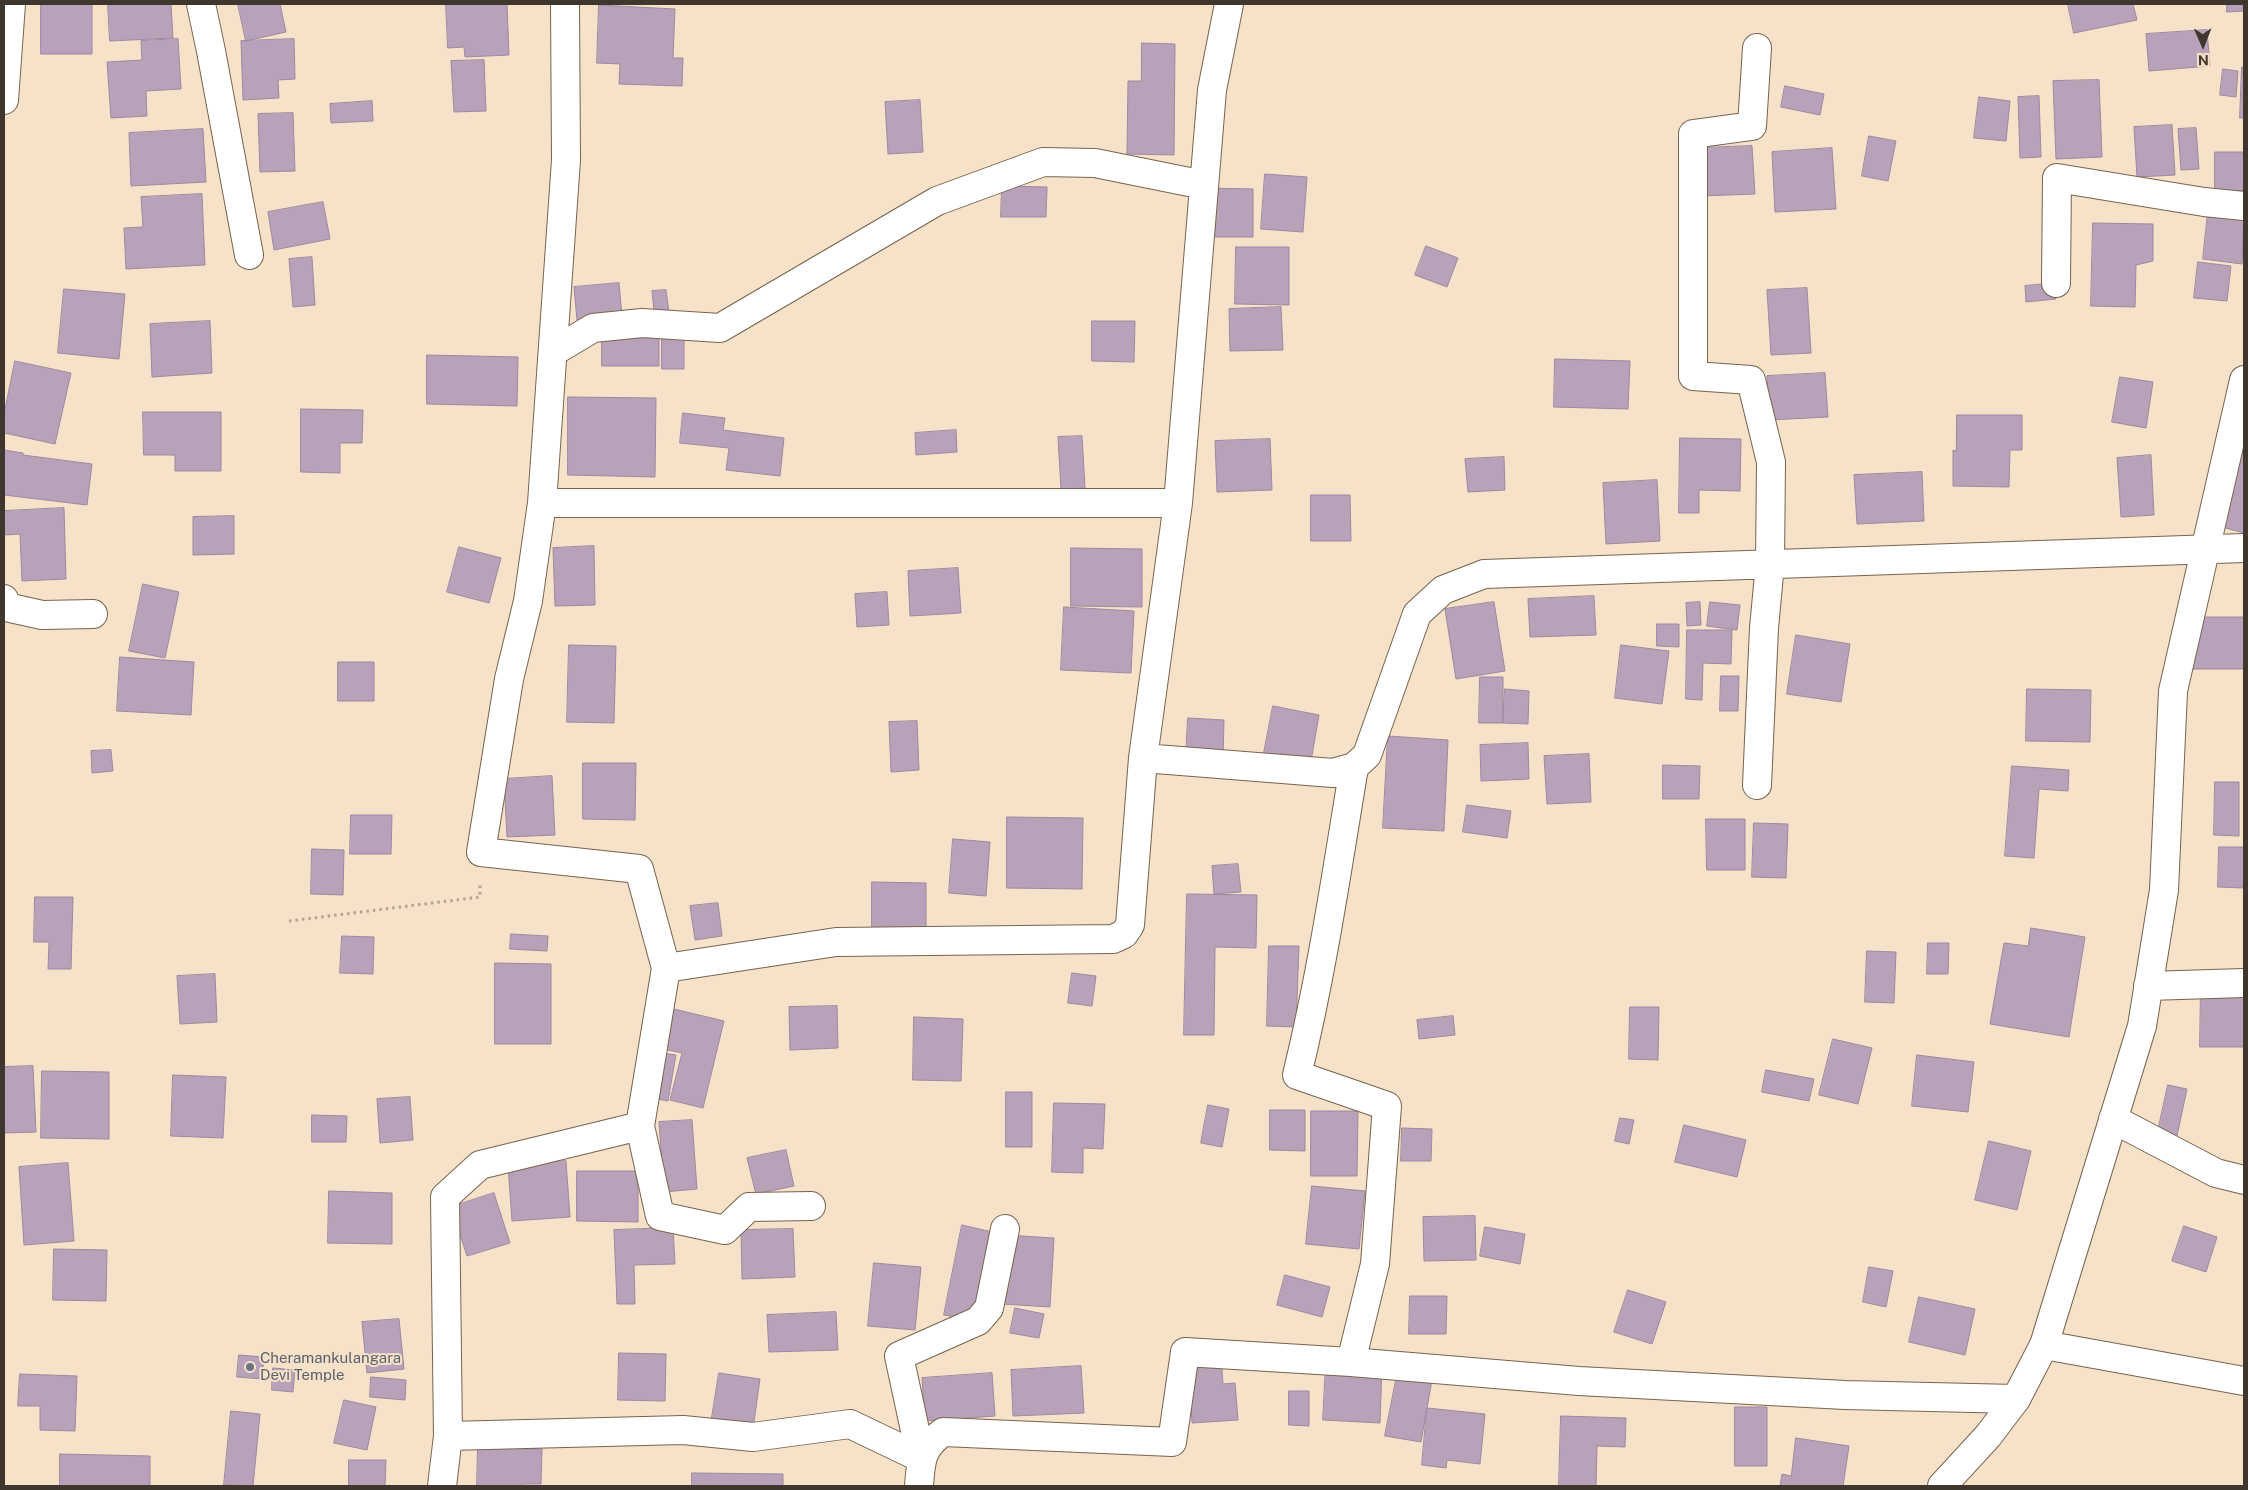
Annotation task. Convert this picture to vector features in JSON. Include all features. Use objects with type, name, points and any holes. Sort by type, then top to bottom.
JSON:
[{"type":"street","points":[[4,100],[11,4]]},
{"type":"street","points":[[200,4],[211,51],[249,255]]},
{"type":"street","points":[[565,4],[566,160],[542,503],[528,601],[509,679],[481,852],[639,869],[666,968],[640,1126],[660,1216],[725,1230],[749,1207],[811,1206]]},
{"type":"street","points":[[666,968],[836,942],[1113,939],[1124,934],[1130,925],[1143,758],[1178,503],[1212,90],[1229,4]]},
{"type":"street","points":[[1757,48],[1752,126],[1693,134],[1693,376],[1751,380],[1770,462],[1770,564],[1764,628],[1757,785]]},
{"type":"street","points":[[553,352],[593,328],[642,323],[720,328],[937,201],[1043,162],[1095,163],[1204,185]]},
{"type":"street","points":[[2056,283],[2058,178],[2204,202],[2244,206]]},
{"type":"street","points":[[1948,1484],[2016,1400],[2044,1344],[2142,1026],[2164,890],[2173,692],[2244,380]]},
{"type":"street","points":[[542,503],[1178,503]]},
{"type":"street","points":[[1143,758],[1333,773],[1354,767],[1367,755],[1417,614],[1443,590],[1484,574],[2244,548]]},
{"type":"street","points":[[4,599],[6,607],[42,615],[93,614]]},
{"type":"street","points":[[1351,1362],[1375,1264],[1387,1106],[1297,1075],[1312,1014],[1325,947],[1354,767]]},
{"type":"street","points":[[2148,986],[2244,983]]},
{"type":"street","points":[[2113,1119],[2216,1173],[2244,1180]]},
{"type":"street","points":[[442,1486],[448,1436],[445,1196],[480,1165],[640,1126]]},
{"type":"street","points":[[919,1486],[921,1458],[899,1356],[978,1321],[989,1308],[1005,1229]]},
{"type":"street","points":[[2044,1344],[2244,1381]]},
{"type":"street","points":[[921,1458],[930,1441],[943,1432],[1172,1442],[1185,1352],[1351,1362],[1579,1381],[1845,1395],[2016,1400]]},
{"type":"street","points":[[448,1436],[684,1430],[753,1437],[850,1424],[921,1458]]},
{"type":"path","points":[[289,921],[480,897],[481,852]]},
{"type":"building","points":[[41,4],[92,4],[92,54],[41,54]]},
{"type":"building","points":[[108,4],[171,4],[173,38],[110,41]]},
{"type":"building","points":[[238,4],[280,4],[286,32],[246,41]]},
{"type":"building","points":[[446,4],[507,4],[509,55],[465,57],[464,47],[448,48]]},
{"type":"building","points":[[2068,4],[2133,4],[2137,20],[2074,33]]},
{"type":"building","points":[[2227,4],[2244,4],[2244,11],[2227,12]]},
{"type":"building","points":[[599,5],[675,9],[673,58],[683,58],[682,86],[619,84],[620,64],[597,63]]},
{"type":"building","points":[[2207,30],[2210,66],[2149,71],[2146,34]]},
{"type":"building","points":[[178,39],[181,89],[146,91],[147,116],[111,118],[107,62],[142,60],[141,41]]},
{"type":"building","points":[[294,39],[295,79],[278,80],[279,98],[243,100],[241,41]]},
{"type":"building","points":[[1142,43],[1175,44],[1174,155],[1127,154],[1128,81],[1141,81]]},
{"type":"building","points":[[484,60],[486,111],[454,112],[451,61]]},
{"type":"building","points":[[2242,67],[2244,67],[2244,118],[2240,118]]},
{"type":"building","points":[[2223,69],[2238,71],[2236,97],[2220,95]]},
{"type":"building","points":[[2099,80],[2102,157],[2056,159],[2053,81]]},
{"type":"building","points":[[1785,86],[1824,94],[1820,115],[1781,107]]},
{"type":"building","points":[[2039,96],[2041,157],[2020,158],[2018,97]]},
{"type":"building","points":[[1979,97],[2010,101],[2006,141],[1974,138]]},
{"type":"building","points":[[920,100],[923,152],[888,154],[885,102]]},
{"type":"building","points":[[372,101],[373,121],[331,123],[330,104]]},
{"type":"building","points":[[293,113],[295,171],[260,172],[258,114]]},
{"type":"building","points":[[2172,125],[2175,175],[2137,177],[2134,127]]},
{"type":"building","points":[[2196,128],[2199,169],[2181,170],[2178,129]]},
{"type":"building","points":[[203,129],[206,182],[131,186],[129,133]]},
{"type":"building","points":[[1869,136],[1896,141],[1888,181],[1862,176]]},
{"type":"building","points":[[1752,146],[1755,194],[1701,196],[1698,148]]},
{"type":"building","points":[[1832,148],[1836,209],[1775,212],[1772,152]]},
{"type":"building","points":[[2215,152],[2244,152],[2244,191],[2215,192]]},
{"type":"building","points":[[1265,174],[1307,177],[1303,232],[1261,229]]},
{"type":"building","points":[[1002,186],[1047,187],[1046,217],[1001,217]]},
{"type":"building","points":[[1204,188],[1253,189],[1253,237],[1204,237]]},
{"type":"building","points":[[202,194],[205,265],[126,269],[124,228],[143,227],[141,197]]},
{"type":"building","points":[[323,202],[330,239],[274,250],[268,212]]},
{"type":"building","points":[[2208,212],[2244,216],[2242,264],[2203,259]]},
{"type":"building","points":[[2093,223],[2153,224],[2153,261],[2136,265],[2135,307],[2091,306]]},
{"type":"building","points":[[1426,246],[1458,258],[1447,287],[1415,275]]},
{"type":"building","points":[[1236,247],[1289,247],[1289,305],[1235,304]]},
{"type":"building","points":[[312,257],[315,305],[293,307],[289,259]]},
{"type":"building","points":[[2198,262],[2231,266],[2227,301],[2194,298]]},
{"type":"building","points":[[619,283],[622,316],[577,320],[574,287]]},
{"type":"building","points":[[2055,283],[2056,299],[2026,302],[2025,286]]},
{"type":"building","points":[[1807,288],[1811,353],[1771,355],[1767,290]]},
{"type":"building","points":[[64,289],[125,294],[119,359],[58,353]]},
{"type":"building","points":[[666,290],[670,319],[655,321],[652,291]]},
{"type":"building","points":[[1281,307],[1283,350],[1230,351],[1229,309]]},
{"type":"building","points":[[210,321],[212,373],[152,377],[150,324]]},
{"type":"building","points":[[1092,321],[1135,321],[1134,362],[1092,361]]},
{"type":"building","points":[[602,329],[659,329],[659,366],[602,366]]},
{"type":"building","points":[[662,334],[684,334],[684,369],[662,369]]},
{"type":"building","points":[[427,355],[518,357],[517,406],[427,404]]},
{"type":"building","points":[[1555,359],[1630,361],[1628,409],[1554,407]]},
{"type":"building","points":[[15,361],[71,373],[55,444],[4,433],[4,415]]},
{"type":"building","points":[[1825,373],[1828,417],[1769,420],[1767,376]]},
{"type":"building","points":[[2120,377],[2153,382],[2146,428],[2112,422]]},
{"type":"building","points":[[568,397],[656,398],[655,477],[568,475]]},
{"type":"building","points":[[301,409],[363,410],[362,443],[340,443],[340,473],[301,472]]},
{"type":"building","points":[[143,412],[221,412],[221,471],[175,471],[175,455],[144,455]]},
{"type":"building","points":[[683,413],[725,418],[723,430],[784,438],[780,476],[726,470],[729,448],[680,443]]},
{"type":"building","points":[[1957,415],[2022,415],[2022,450],[2010,450],[2009,487],[1953,486],[1953,450],[1956,451]]},
{"type":"building","points":[[956,430],[957,452],[916,455],[915,433]]},
{"type":"building","points":[[1082,436],[1085,488],[1061,489],[1058,437]]},
{"type":"building","points":[[1680,438],[1741,439],[1740,491],[1699,490],[1699,513],[1679,513]]},
{"type":"building","points":[[1270,439],[1272,490],[1217,492],[1215,441]]},
{"type":"building","points":[[4,450],[23,453],[23,455],[92,464],[87,505],[4,495]]},
{"type":"building","points":[[2242,451],[2244,452],[2244,533],[2222,527]]},
{"type":"building","points":[[2151,455],[2154,515],[2121,517],[2117,458]]},
{"type":"building","points":[[1504,457],[1505,490],[1468,492],[1465,459]]},
{"type":"building","points":[[1922,472],[1924,521],[1857,524],[1854,475]]},
{"type":"building","points":[[1657,480],[1660,541],[1606,544],[1603,483]]},
{"type":"building","points":[[1311,495],[1350,495],[1351,541],[1311,541]]},
{"type":"building","points":[[64,508],[66,579],[22,581],[20,534],[4,535],[4,511]]},
{"type":"building","points":[[234,516],[234,554],[193,555],[193,517]]},
{"type":"building","points":[[594,546],[595,605],[555,606],[553,548]]},
{"type":"building","points":[[459,547],[501,558],[489,603],[447,592]]},
{"type":"building","points":[[1071,548],[1142,549],[1142,607],[1071,606]]},
{"type":"building","points":[[958,568],[961,613],[910,616],[908,571]]},
{"type":"building","points":[[143,584],[179,592],[165,658],[129,651]]},
{"type":"building","points":[[887,592],[889,625],[857,627],[855,594]]},
{"type":"building","points":[[1594,596],[1596,635],[1530,637],[1528,599]]},
{"type":"building","points":[[1494,602],[1505,671],[1456,679],[1445,609]]},
{"type":"building","points":[[1700,602],[1701,625],[1687,626],[1686,603]]},
{"type":"building","points":[[1710,602],[1740,605],[1737,630],[1707,626]]},
{"type":"building","points":[[1064,607],[1134,611],[1131,673],[1061,670]]},
{"type":"building","points":[[2193,617],[2244,617],[2244,669],[2193,669]]},
{"type":"building","points":[[1657,624],[1679,624],[1679,647],[1657,646]]},
{"type":"building","points":[[1687,630],[1732,630],[1731,664],[1703,663],[1702,700],[1686,699]]},
{"type":"building","points":[[1796,635],[1850,644],[1841,702],[1787,694]]},
{"type":"building","points":[[569,645],[616,646],[614,723],[567,722]]},
{"type":"building","points":[[1621,645],[1669,651],[1662,704],[1615,698]]},
{"type":"building","points":[[120,657],[194,662],[191,715],[117,711]]},
{"type":"building","points":[[338,662],[374,662],[374,701],[338,701]]},
{"type":"building","points":[[1721,676],[1739,676],[1738,711],[1720,711]]},
{"type":"building","points":[[1480,677],[1503,677],[1503,723],[1479,723]]},
{"type":"building","points":[[1505,689],[1529,691],[1528,724],[1503,723]]},
{"type":"building","points":[[2027,689],[2091,690],[2090,742],[2026,741]]},
{"type":"building","points":[[1273,706],[1319,715],[1311,761],[1264,753]]},
{"type":"building","points":[[1188,718],[1224,720],[1223,759],[1186,757]]},
{"type":"building","points":[[917,721],[919,770],[891,772],[889,722]]},
{"type":"building","points":[[1388,736],[1448,740],[1444,831],[1383,828]]},
{"type":"building","points":[[1528,743],[1529,779],[1481,781],[1480,745]]},
{"type":"building","points":[[111,750],[113,771],[92,773],[91,751]]},
{"type":"building","points":[[1589,754],[1591,802],[1547,804],[1544,756]]},
{"type":"building","points":[[583,763],[636,763],[635,820],[583,819]]},
{"type":"building","points":[[1663,765],[1700,766],[1699,799],[1663,799]]},
{"type":"building","points":[[2012,766],[2069,770],[2068,791],[2039,789],[2034,858],[2005,856]]},
{"type":"building","points":[[552,776],[555,835],[507,837],[504,779]]},
{"type":"building","points":[[2215,782],[2239,782],[2239,836],[2214,835]]},
{"type":"building","points":[[1467,805],[1511,811],[1507,838],[1463,832]]},
{"type":"building","points":[[351,815],[392,815],[391,854],[350,854]]},
{"type":"building","points":[[1007,817],[1083,818],[1082,889],[1007,888]]},
{"type":"building","points":[[1706,819],[1745,819],[1745,870],[1707,870]]},
{"type":"building","points":[[1754,823],[1788,824],[1786,878],[1752,877]]},
{"type":"building","points":[[953,839],[990,842],[986,896],[949,893]]},
{"type":"building","points":[[2219,847],[2244,847],[2244,888],[2218,887]]},
{"type":"building","points":[[312,849],[344,850],[343,895],[311,894]]},
{"type":"building","points":[[1238,864],[1241,892],[1214,894],[1212,866]]},
{"type":"building","points":[[872,882],[926,883],[926,939],[872,938]]},
{"type":"building","points":[[1187,894],[1257,895],[1256,948],[1215,947],[1214,1035],[1184,1035]]},
{"type":"building","points":[[35,897],[73,897],[71,969],[48,969],[49,942],[34,942]]},
{"type":"building","points":[[718,903],[722,936],[695,940],[690,906]]},
{"type":"building","points":[[2031,928],[2085,937],[2069,1037],[1990,1024],[2004,943],[2028,946]]},
{"type":"building","points":[[511,934],[548,936],[547,951],[510,949]]},
{"type":"building","points":[[342,936],[374,937],[373,974],[340,973]]},
{"type":"building","points":[[1928,943],[1949,943],[1948,974],[1927,974]]},
{"type":"building","points":[[1269,946],[1299,946],[1296,1027],[1267,1026]]},
{"type":"building","points":[[1867,951],[1896,952],[1894,1003],[1865,1002]]},
{"type":"building","points":[[495,963],[551,964],[551,1044],[495,1044]]},
{"type":"building","points":[[1072,973],[1096,976],[1092,1006],[1068,1003]]},
{"type":"building","points":[[215,974],[217,1022],[180,1024],[177,976]]},
{"type":"building","points":[[2201,984],[2244,985],[2244,1047],[2200,1047]]},
{"type":"building","points":[[837,1006],[838,1048],[790,1050],[789,1007]]},
{"type":"building","points":[[1630,1007],[1659,1007],[1658,1060],[1629,1059]]},
{"type":"building","points":[[674,1009],[724,1021],[703,1108],[670,1100],[682,1053],[664,1049]]},
{"type":"building","points":[[1453,1016],[1455,1035],[1419,1039],[1417,1020]]},
{"type":"building","points":[[914,1017],[963,1019],[961,1081],[913,1080]]},
{"type":"building","points":[[1833,1039],[1872,1048],[1858,1104],[1819,1095]]},
{"type":"building","points":[[655,1052],[676,1055],[668,1101],[647,1097]]},
{"type":"building","points":[[1917,1055],[1974,1062],[1968,1112],[1912,1106]]},
{"type":"building","points":[[33,1066],[36,1132],[4,1133],[4,1067]]},
{"type":"building","points":[[1766,1070],[1814,1079],[1809,1101],[1762,1092]]},
{"type":"building","points":[[42,1071],[109,1072],[109,1139],[41,1138]]},
{"type":"building","points":[[173,1075],[226,1077],[223,1138],[171,1136]]},
{"type":"building","points":[[2168,1085],[2187,1089],[2177,1136],[2158,1131]]},
{"type":"building","points":[[1006,1092],[1032,1092],[1032,1147],[1006,1147]]},
{"type":"building","points":[[410,1097],[413,1140],[380,1143],[377,1099]]},
{"type":"building","points":[[1054,1103],[1105,1104],[1103,1149],[1083,1148],[1083,1173],[1052,1172]]},
{"type":"building","points":[[1208,1105],[1229,1109],[1222,1147],[1201,1143]]},
{"type":"building","points":[[1270,1110],[1305,1110],[1305,1151],[1270,1150]]},
{"type":"building","points":[[1311,1111],[1358,1111],[1357,1176],[1311,1176]]},
{"type":"building","points":[[312,1115],[347,1116],[346,1142],[312,1142]]},
{"type":"building","points":[[1620,1118],[1634,1120],[1629,1144],[1615,1141]]},
{"type":"building","points":[[692,1120],[697,1189],[664,1192],[659,1122]]},
{"type":"building","points":[[1684,1125],[1746,1140],[1737,1177],[1675,1162]]},
{"type":"building","points":[[1402,1128],[1432,1129],[1431,1161],[1401,1161]]},
{"type":"building","points":[[1989,1141],[2031,1151],[2017,1210],[1975,1200]]},
{"type":"building","points":[[786,1150],[794,1186],[756,1194],[747,1158]]},
{"type":"building","points":[[566,1161],[570,1217],[512,1221],[508,1165]]},
{"type":"building","points":[[68,1163],[74,1241],[24,1245],[19,1167]]},
{"type":"building","points":[[577,1171],[638,1171],[638,1222],[577,1221]]},
{"type":"building","points":[[1312,1186],[1365,1191],[1359,1249],[1306,1244]]},
{"type":"building","points":[[329,1191],[392,1193],[392,1244],[328,1243]]},
{"type":"building","points":[[494,1193],[510,1243],[467,1256],[451,1207]]},
{"type":"building","points":[[1475,1216],[1476,1260],[1424,1261],[1423,1217]]},
{"type":"building","points":[[962,1225],[992,1232],[975,1320],[944,1315]]},
{"type":"building","points":[[2184,1226],[2217,1237],[2206,1272],[2172,1261]]},
{"type":"building","points":[[1485,1227],[1525,1234],[1520,1264],[1480,1256]]},
{"type":"building","points":[[673,1228],[675,1264],[634,1265],[635,1304],[617,1304],[614,1230]]},
{"type":"building","points":[[793,1229],[795,1277],[742,1279],[741,1230]]},
{"type":"building","points":[[1006,1235],[1054,1238],[1050,1307],[1002,1304]]},
{"type":"building","points":[[54,1249],[107,1250],[106,1301],[53,1300]]},
{"type":"building","points":[[874,1263],[921,1267],[915,1330],[868,1326]]},
{"type":"building","points":[[1869,1267],[1893,1271],[1886,1307],[1863,1302]]},
{"type":"building","points":[[1285,1275],[1330,1287],[1322,1317],[1277,1305]]},
{"type":"building","points":[[1628,1290],[1666,1302],[1652,1344],[1614,1332]]},
{"type":"building","points":[[1410,1296],[1447,1296],[1446,1334],[1409,1334]]},
{"type":"building","points":[[1919,1297],[1975,1309],[1965,1355],[1909,1342]]},
{"type":"building","points":[[1015,1308],[1044,1314],[1039,1338],[1010,1333]]},
{"type":"building","points":[[836,1312],[838,1350],[769,1352],[767,1315]]},
{"type":"building","points":[[399,1319],[404,1369],[367,1373],[362,1322]]},
{"type":"building","points":[[619,1353],[666,1354],[665,1401],[618,1400]]},
{"type":"building","name":"Cheramankulangara Devi Temple","points":[[239,1355],[264,1357],[262,1379],[237,1377]]},
{"type":"building","points":[[1221,1356],[1223,1384],[1235,1383],[1238,1420],[1192,1423],[1188,1358]]},
{"type":"building","points":[[1326,1364],[1382,1367],[1380,1423],[1323,1420]]},
{"type":"building","points":[[1081,1366],[1084,1413],[1013,1416],[1011,1370]]},
{"type":"building","points":[[273,1368],[295,1370],[293,1392],[272,1390]]},
{"type":"building","points":[[719,1373],[760,1379],[752,1436],[710,1430]]},
{"type":"building","points":[[992,1373],[995,1416],[925,1421],[922,1378]]},
{"type":"building","points":[[20,1374],[77,1376],[75,1431],[40,1430],[40,1406],[18,1406]]},
{"type":"building","points":[[1397,1375],[1432,1380],[1421,1442],[1385,1436]]},
{"type":"building","points":[[371,1377],[406,1380],[405,1400],[370,1397]]},
{"type":"building","points":[[1289,1391],[1309,1391],[1309,1426],[1289,1425]]},
{"type":"building","points":[[344,1400],[376,1407],[367,1450],[334,1443]]},
{"type":"building","points":[[1735,1407],[1767,1407],[1767,1466],[1735,1466]]},
{"type":"building","points":[[1427,1408],[1485,1414],[1480,1464],[1447,1460],[1446,1468],[1422,1465]]},
{"type":"building","points":[[231,1411],[260,1414],[253,1486],[224,1485]]},
{"type":"building","points":[[1561,1416],[1626,1418],[1625,1447],[1597,1446],[1596,1486],[1559,1486]]},
{"type":"building","points":[[1796,1438],[1849,1446],[1843,1486],[1780,1486],[1782,1474],[1791,1476]]},
{"type":"building","points":[[478,1448],[542,1449],[541,1484],[477,1486]]},
{"type":"building","points":[[60,1454],[150,1456],[150,1486],[60,1486]]},
{"type":"building","points":[[349,1460],[386,1460],[385,1486],[349,1486]]},
{"type":"building","points":[[692,1473],[783,1474],[783,1486],[692,1486]]},
{"type":"place","name":"Cheramankulangara Devi Temple","points":[[250,1367]]}]
